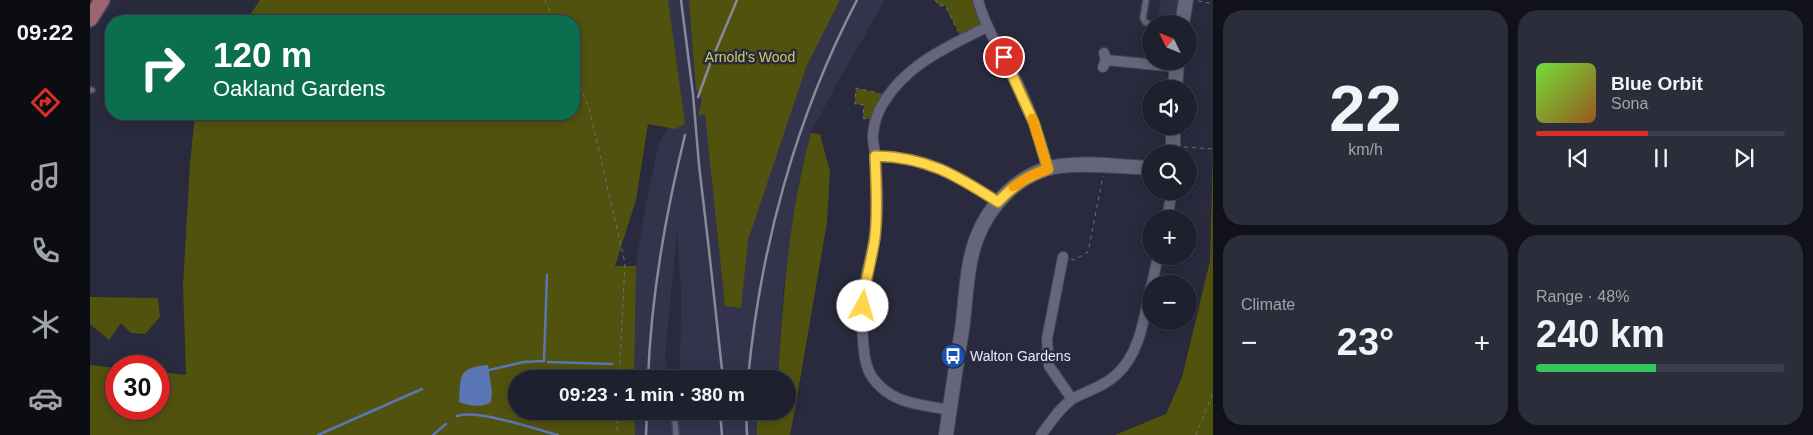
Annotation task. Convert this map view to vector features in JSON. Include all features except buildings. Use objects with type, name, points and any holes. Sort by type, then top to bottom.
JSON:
[{"type":"main road","points":[[90,19],[102,0]]},
{"type":"street","points":[[978,0],[987,27],[1020,88],[1034,123],[1048,169]]},
{"type":"street","points":[[1184,15],[1186,0]]},
{"type":"street","points":[[949,410],[903,401],[890,396],[872,376],[867,366],[864,353],[862,316],[877,216],[873,134],[876,120],[888,97],[904,78],[937,52],[987,27]]},
{"type":"street","points":[[1104,60],[1142,62]]},
{"type":"street","points":[[875,156],[912,159],[935,166],[952,173],[998,202]]},
{"type":"street","points":[[946,435],[970,268],[976,240],[998,202],[1011,188],[1030,176],[1059,166],[1142,168]]},
{"type":"street","points":[[1064,257],[1047,339],[1049,366],[1072,399]]},
{"type":"street","points":[[1041,435],[1072,399],[1118,374],[1128,361],[1138,342],[1142,326]]},
{"type":"lane","points":[[1143,15],[1146,0]]},
{"type":"lane","points":[[675,420],[676,435]]},
{"type":"path","points":[[545,0],[551,15]]},
{"type":"path","points":[[936,0],[940,6],[945,5],[962,38]]},
{"type":"path","points":[[1192,0],[1213,4]]},
{"type":"path","points":[[580,86],[589,108],[625,262],[619,370]]},
{"type":"path","points":[[876,120],[863,118],[864,105],[855,104],[856,88],[883,94],[888,97]]},
{"type":"path","points":[[1197,149],[1213,149]]},
{"type":"path","points":[[1064,257],[1074,260],[1088,252],[1105,166]]},
{"type":"path","points":[[1196,435],[1213,392]]},
{"type":"path","points":[[617,420],[617,435]]},
{"type":"shaded area","points":[[665,0],[885,0],[811,133],[801,172],[783,292],[779,370],[680,370],[681,291],[677,231],[665,357],[667,370],[624,370],[628,310],[648,193],[659,143],[672,122]]},
{"type":"shaded area","points":[[1161,0],[1184,0],[1181,15],[1158,15]]},
{"type":"shaded area","points":[[621,420],[788,420],[790,435],[621,435]]},
{"type":"green space","points":[[260,0],[668,0],[685,124],[675,129],[648,124],[636,200],[615,266],[636,266],[634,370],[508,370],[508,420],[634,420],[635,435],[90,435],[90,365],[105,367],[105,420],[170,420],[170,373],[186,375],[183,285],[194,120],[580,120],[580,15],[250,15]]},
{"type":"green space","name":"Arnold's Wood","points":[[689,0],[840,0],[807,65],[748,240],[741,308],[725,306],[705,114],[698,116],[702,100],[696,89]]},
{"type":"green space","points":[[935,0],[978,0],[987,27],[962,39],[945,5],[940,6]]},
{"type":"green space","points":[[856,88],[883,94],[888,97],[876,120],[863,118],[864,105],[855,104]]},
{"type":"green space","points":[[811,133],[820,134],[830,172],[827,222],[796,403],[796,370],[779,370],[788,255],[803,163]]},
{"type":"green space","points":[[1213,147],[1213,435],[1115,435],[1166,414],[1182,377],[1193,330],[1197,330],[1197,315],[1210,261]]},
{"type":"green space","points":[[90,297],[158,298],[160,317],[145,334],[131,333],[121,323],[109,340],[90,324]]},
{"type":"green space","points":[[757,420],[793,420],[790,435],[757,435]]},
{"type":"water","points":[[488,365],[492,393],[491,402],[475,406],[459,402],[463,374],[471,368]]},
{"type":"waterway","points":[[489,370],[524,362],[544,361],[547,275]]},
{"type":"waterway","points":[[548,362],[612,364]]},
{"type":"waterway","points":[[318,435],[422,389]]},
{"type":"waterway","points":[[457,416],[478,415],[492,417],[558,435]]},
{"type":"waterway","points":[[433,435],[446,424]]},
{"type":"railway","points":[[681,0],[693,94],[722,370]]},
{"type":"railway","points":[[698,97],[737,0]]},
{"type":"railway","points":[[749,370],[762,281],[784,184],[816,90],[857,0]]},
{"type":"railway","points":[[649,370],[652,317],[660,256],[685,135]]},
{"type":"railway","points":[[646,435],[647,420]]},
{"type":"railway","points":[[721,420],[722,435]]},
{"type":"railway","points":[[746,420],[747,435]]},
{"type":"slow traffic","points":[[1013,187],[1030,176],[1048,169],[1032,118]]},
{"type":"place","name":"Walton Gardens","points":[[953,356]]},
{"type":"route","points":[[863,306],[877,216],[875,156],[912,159],[935,166],[952,173],[998,202],[1011,188],[1030,176],[1048,169],[1034,123],[1020,88],[1004,57]]}]
